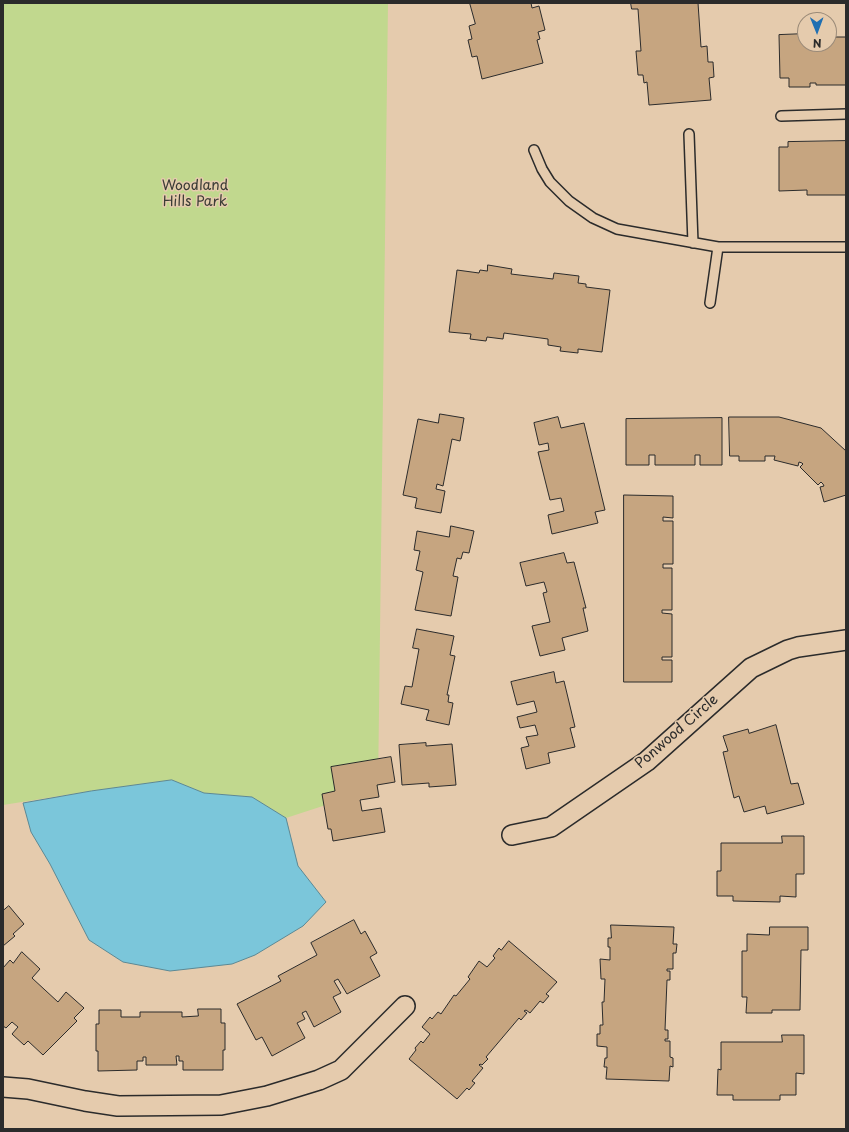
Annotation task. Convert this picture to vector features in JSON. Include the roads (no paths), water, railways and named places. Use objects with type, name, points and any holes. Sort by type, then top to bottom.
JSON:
[{"type":"street","name":"Ponwood Circle","points":[[512,835],[551,827],[646,761],[751,668],[788,650],[798,647],[846,640]]},
{"type":"street","points":[[3,1087],[28,1089],[85,1101],[118,1106],[221,1105],[267,1096],[319,1080],[341,1070],[405,1006]]},
{"type":"lane","points":[[781,116],[846,114]]},
{"type":"lane","points":[[688,134],[693,243]]},
{"type":"lane","points":[[534,150],[542,169],[550,182],[569,201],[593,218],[617,229],[718,247],[846,247]]},
{"type":"lane","points":[[710,302],[718,247]]},
{"type":"water","points":[[172,780],[204,793],[252,797],[286,818],[298,866],[326,902],[303,926],[255,955],[232,964],[170,971],[123,962],[89,940],[50,864],[31,832],[23,803],[91,791]]},
{"type":"park label","name":"Woodland Hills Park","points":[[195,194]]}]
